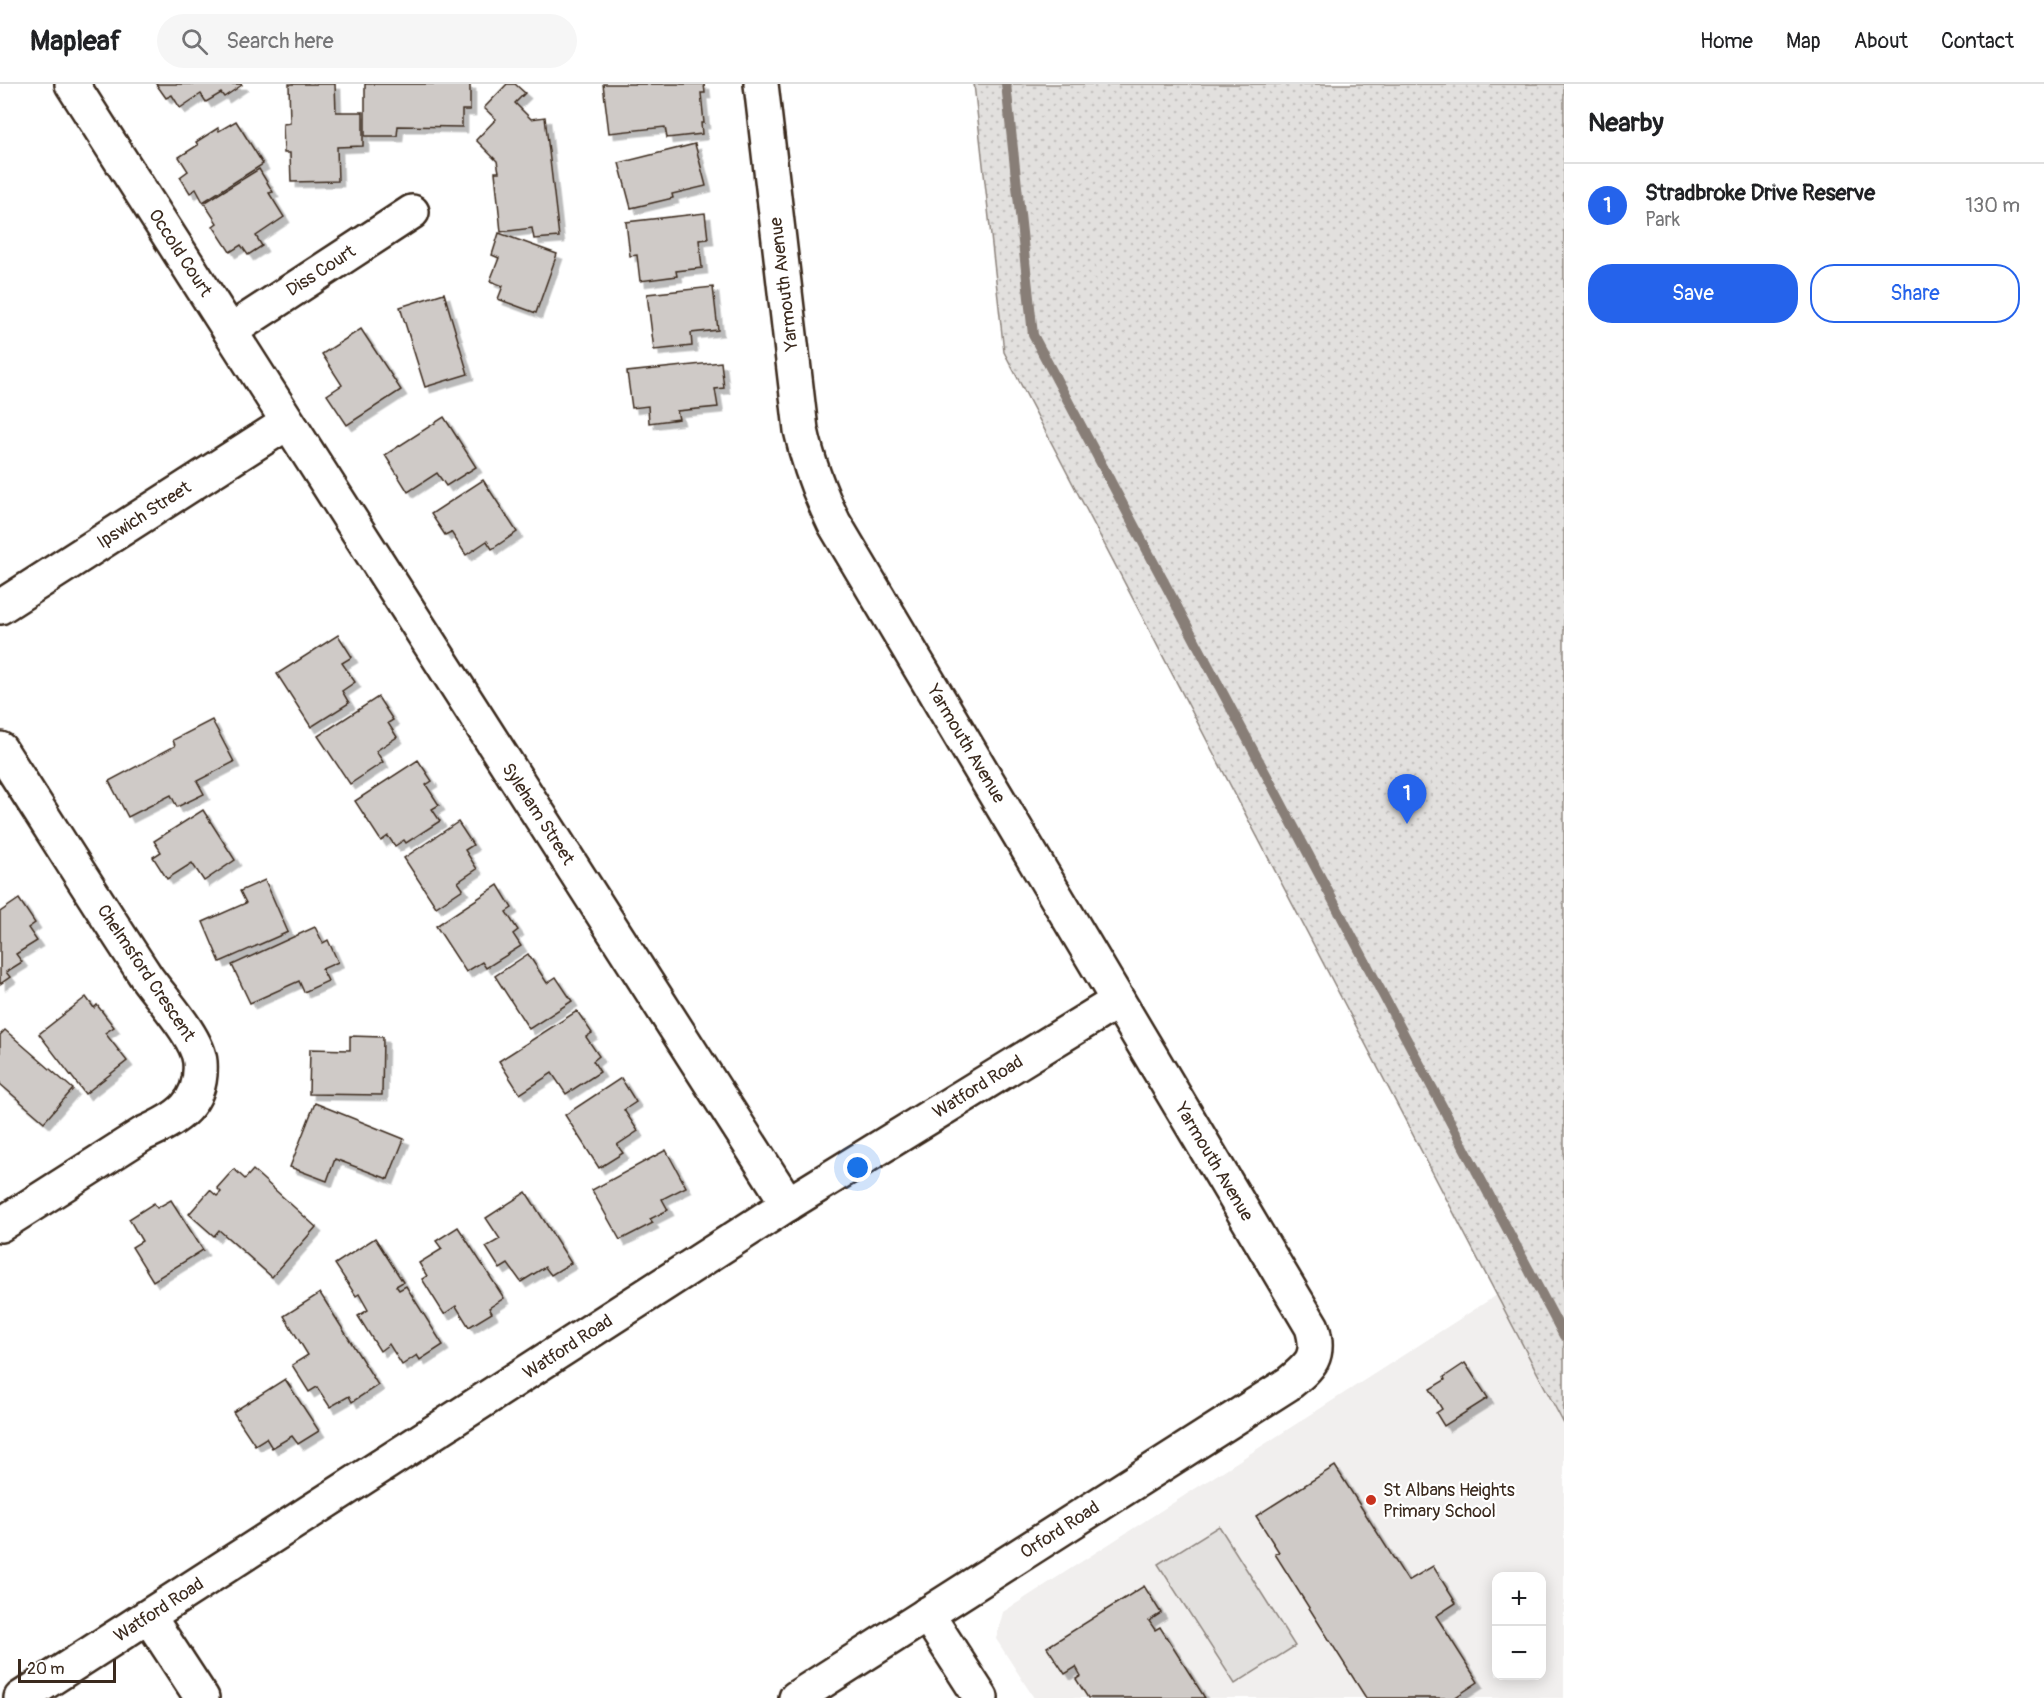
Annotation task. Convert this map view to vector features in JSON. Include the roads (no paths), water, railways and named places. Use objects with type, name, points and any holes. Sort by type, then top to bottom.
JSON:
[{"type":"street","name":"Occold Court","points":[[72,84],[288,423]]},
{"type":"street","name":"Yarmouth Avenue","points":[[761,84],[801,430],[808,463],[820,494],[834,522],[1311,1326],[1316,1341],[1315,1354]]},
{"type":"street","name":"Diss Court","points":[[230,331],[412,212]]},
{"type":"street","name":"Ipswich Street","points":[[0,607],[288,423]]},
{"type":"street","name":"Syleham Street","points":[[288,423],[788,1204]]},
{"type":"street","name":"Chelmsford Crescent","points":[[0,748],[149,980],[193,1042],[200,1059],[200,1076],[189,1106],[180,1115],[169,1123],[143,1134],[0,1225]]},
{"type":"street","name":"Watford Road","points":[[21,1698],[788,1204],[1118,1001]]},
{"type":"street","name":"Orford Road","points":[[796,1698],[1288,1384],[1309,1367],[1315,1354]]},
{"type":"street","points":[[927,1614],[981,1698]]},
{"type":"street","points":[[149,1617],[202,1698]]},
{"type":"waterway","points":[[1006,84],[1033,335],[1564,1336]]},
{"type":"place","name":"Stradbroke Drive Reserve","points":[[1407,824]]},
{"type":"place","name":"St Albans Heights Primary School","points":[[1371,1500]]}]
